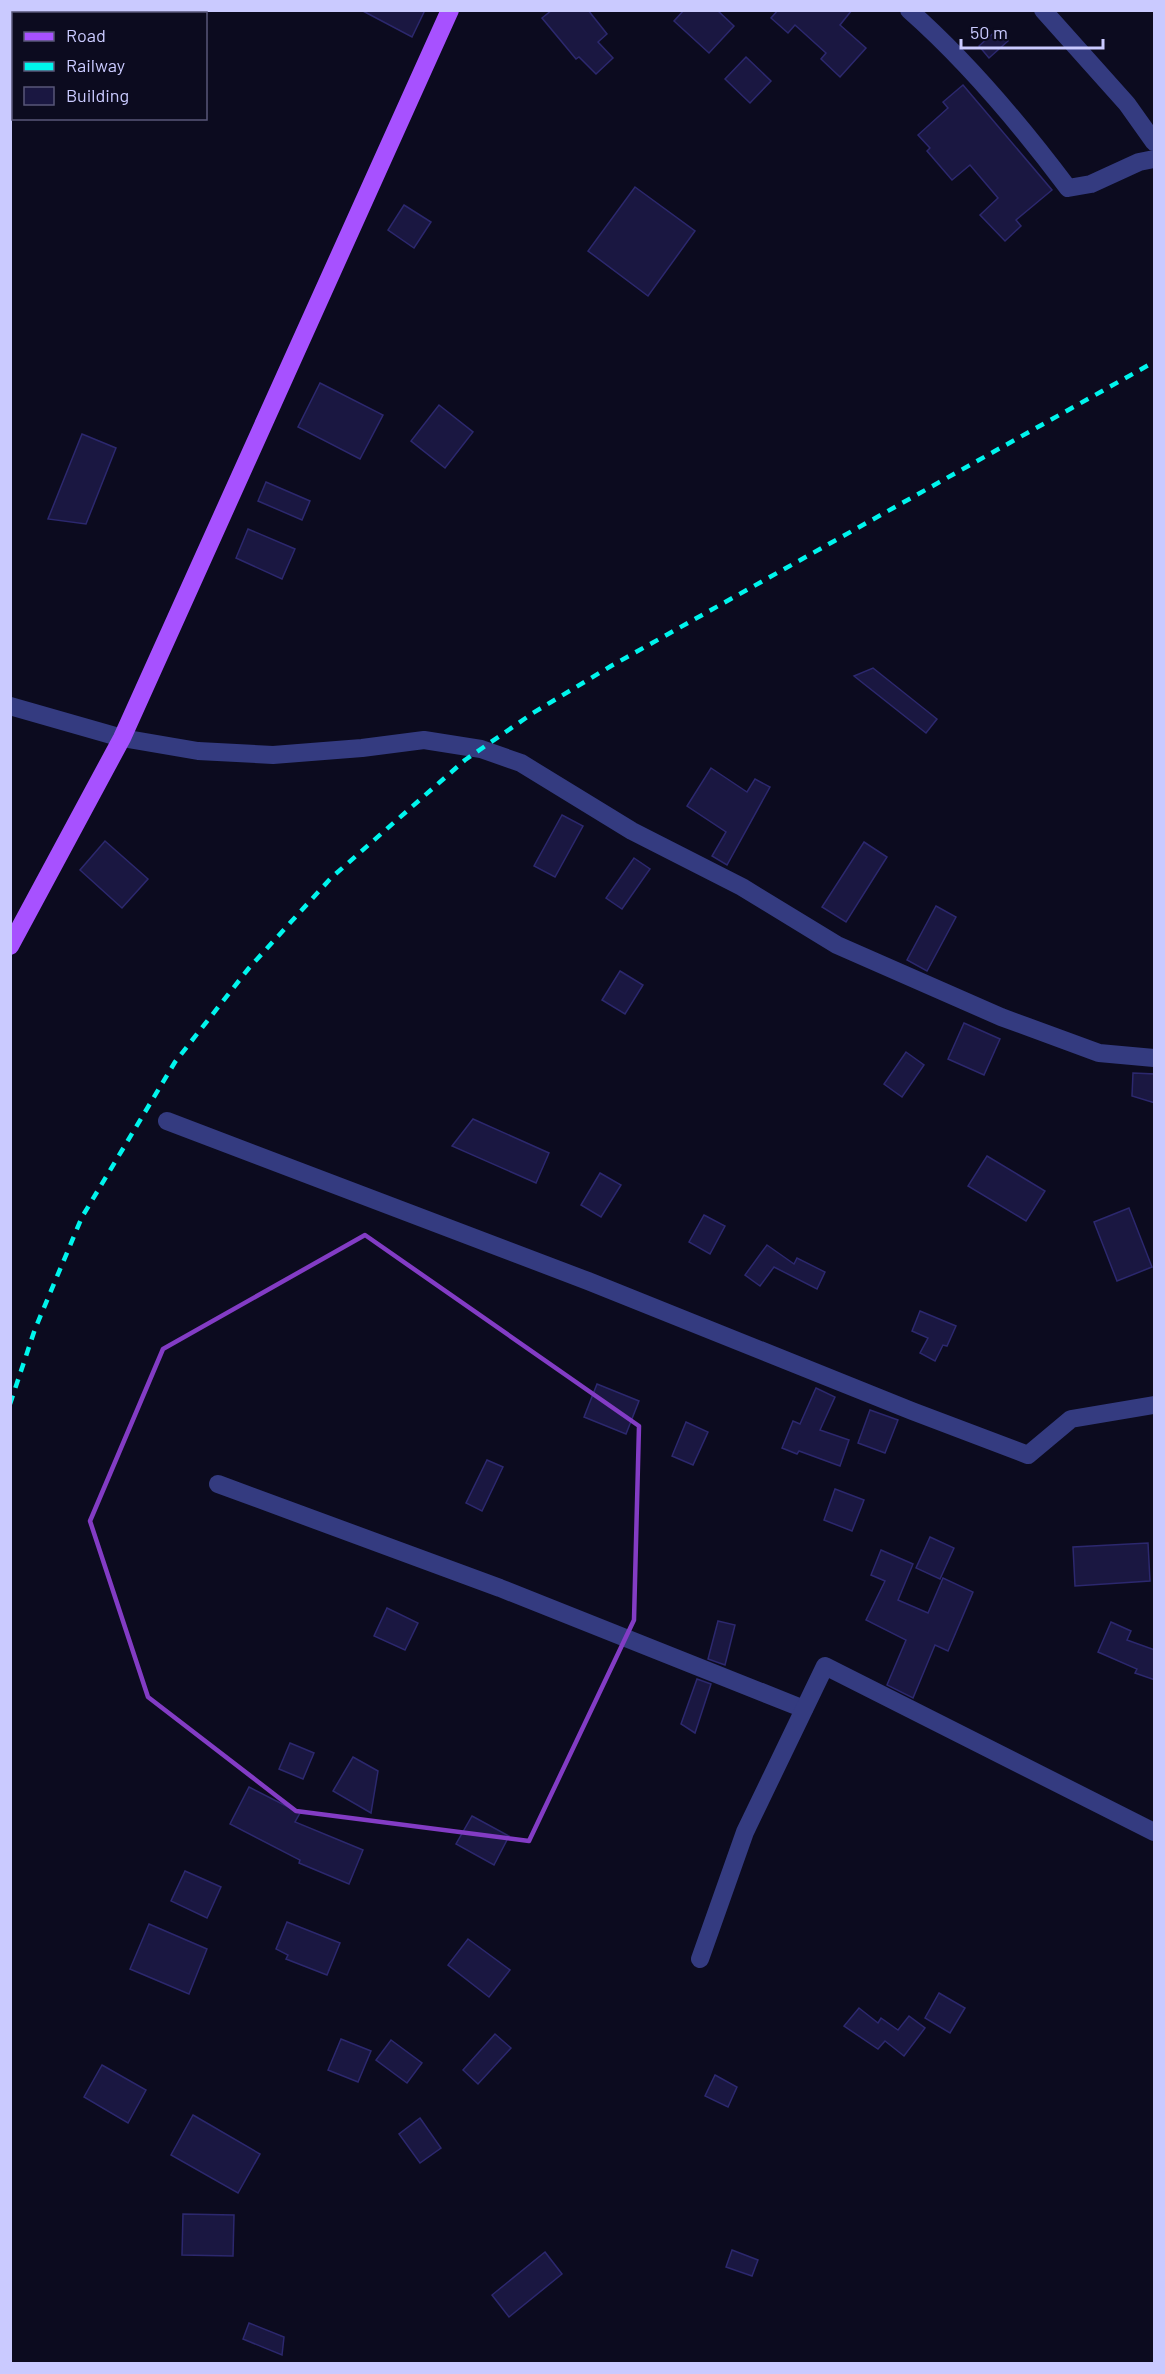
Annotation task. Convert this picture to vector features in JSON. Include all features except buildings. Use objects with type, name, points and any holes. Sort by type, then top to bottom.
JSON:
[{"type":"main road","points":[[10,946],[122,738],[450,10]]},
{"type":"street","points":[[909,10],[952,50],[1031,138],[1068,188],[1091,184],[1139,162],[1155,159]]},
{"type":"street","points":[[1042,10],[1127,104],[1155,142]]},
{"type":"street","points":[[10,706],[122,738],[198,751],[273,755],[362,748],[424,740],[481,749],[521,763],[633,831],[742,887],[837,945],[950,996],[1099,1053],[1155,1058]]},
{"type":"street","points":[[167,1120],[588,1281],[1028,1455],[1071,1419],[1155,1405]]},
{"type":"street","points":[[218,1484],[500,1588],[804,1709]]},
{"type":"street","points":[[700,1959],[745,1832],[825,1666],[1155,1832]]},
{"type":"highlighted area","points":[[365,1235],[639,1426],[634,1620],[529,1841],[296,1811],[148,1697],[90,1521],[163,1349]]},
{"type":"railway","points":[[10,1404],[35,1329],[82,1217],[175,1062],[249,968],[331,878],[465,760],[533,713],[611,666],[1154,362]]}]
